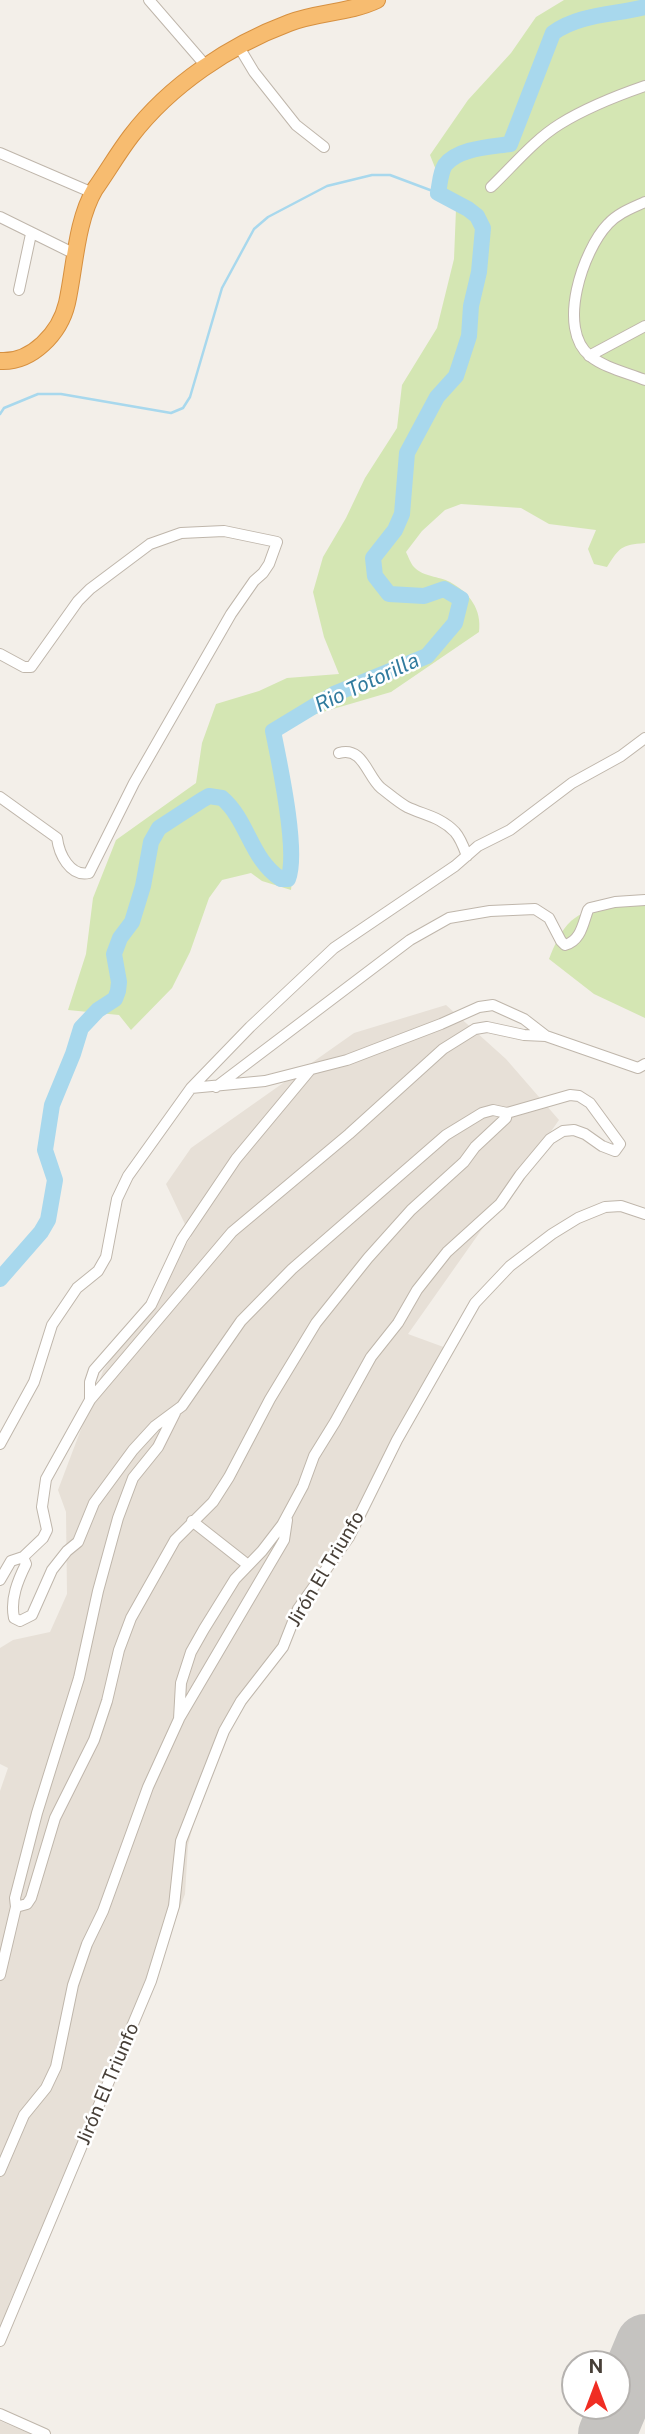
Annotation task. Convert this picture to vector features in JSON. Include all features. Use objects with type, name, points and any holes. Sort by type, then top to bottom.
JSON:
[{"type":"highway","points":[[0,361],[9,362],[23,357],[48,340],[66,305],[75,254],[93,193],[131,136],[174,91],[207,67],[260,35],[293,21],[377,0]]},
{"type":"street","points":[[149,0],[207,67]]},
{"type":"street","points":[[239,47],[254,72],[296,125],[324,147]]},
{"type":"street","points":[[491,187],[530,147],[559,125],[615,96],[645,86]]},
{"type":"street","points":[[0,153],[93,193]]},
{"type":"street","points":[[645,202],[626,210],[609,222],[599,235],[584,267],[572,321],[574,332],[589,356],[645,380]]},
{"type":"street","points":[[0,217],[75,254]]},
{"type":"street","points":[[19,290],[32,234]]},
{"type":"street","points":[[589,356],[645,326]]},
{"type":"street","points":[[0,654],[24,667],[31,667],[78,601],[90,589],[160,539],[181,533],[224,531],[277,542],[269,564],[231,614],[134,783],[89,873],[79,873],[66,863],[57,847],[57,838],[0,797]]},
{"type":"street","points":[[0,1444],[34,1382],[52,1325],[77,1288],[98,1272],[106,1257],[117,1199],[128,1176],[191,1088],[250,1027],[334,948],[478,846],[510,830],[572,783],[621,756],[645,738]]},
{"type":"street","points":[[339,753],[351,752],[359,757],[379,786],[406,806],[436,817],[445,824],[460,839],[467,856]]},
{"type":"street","points":[[216,1087],[410,940],[449,918],[490,911],[535,909],[550,918],[565,945],[572,943],[579,936],[590,908],[615,902],[645,900]]},
{"type":"street","points":[[191,1088],[265,1082],[347,1060],[479,1007],[493,1005],[510,1012],[546,1036]]},
{"type":"street","points":[[0,1580],[11,1561],[23,1557],[43,1538],[47,1530],[43,1507],[46,1479],[90,1400],[232,1232],[349,1134],[443,1049],[475,1029],[487,1027],[524,1035],[546,1036],[638,1068],[645,1064]]},
{"type":"street","points":[[90,1400],[89,1382],[94,1370],[151,1305],[182,1239],[236,1158],[310,1070]]},
{"type":"street","points":[[23,1557],[26,1564],[17,1584],[13,1611],[14,1618],[20,1621],[32,1615],[52,1570],[78,1542],[94,1503],[155,1426],[182,1406],[240,1321],[292,1269],[446,1135],[482,1112],[507,1112],[570,1095],[579,1096],[590,1103],[620,1144],[615,1151],[574,1130],[563,1131],[550,1139],[500,1204],[447,1252],[417,1290],[398,1323],[370,1357],[314,1457],[303,1486],[282,1525],[235,1579],[191,1651],[181,1683],[179,1719]]},
{"type":"street","points":[[16,1908],[27,1904],[31,1898],[55,1818],[94,1740],[107,1702],[118,1650],[131,1618],[175,1540],[213,1502],[316,1323],[411,1210],[464,1161],[506,1118],[507,1112]]},
{"type":"street","name":"Jirón El Triunfo","points":[[0,2342],[151,1981],[174,1906],[181,1842],[224,1731],[241,1701],[283,1647],[298,1609],[356,1525],[397,1440],[475,1303],[510,1266],[578,1218],[605,1207],[621,1206],[645,1214]]},
{"type":"street","points":[[0,1975],[12,1930],[15,1898],[26,1854],[79,1678],[98,1591],[118,1518],[133,1478],[158,1447],[175,1413]]},
{"type":"street","points":[[0,2171],[24,2115],[46,2088],[56,2067],[73,1985],[148,1787],[179,1719],[284,1540],[288,1514]]},
{"type":"street","points":[[192,1521],[248,1565]]},
{"type":"street","points":[[0,2414],[45,2434]]},
{"type":"shaded area","points":[[446,1005],[506,1059],[559,1120],[408,1334],[449,1349],[373,1497],[284,1639],[249,1687],[201,1794],[188,1845],[185,1894],[142,2012],[80,2157],[10,2301],[0,2332],[0,1791],[8,1768],[0,1764],[0,1648],[13,1640],[50,1632],[67,1594],[66,1512],[58,1490],[103,1371],[191,1237],[166,1184],[191,1148],[354,1033]]},
{"type":"shaded area","points":[[0,2421],[31,2434],[0,2434]]},
{"type":"green space","points":[[564,0],[645,0],[645,543],[622,548],[607,567],[594,564],[588,549],[596,530],[549,524],[521,508],[461,504],[445,510],[422,531],[406,552],[418,570],[450,582],[469,597],[479,616],[479,632],[391,692],[292,721],[276,733],[278,766],[293,813],[291,890],[262,881],[251,873],[222,880],[209,898],[190,952],[172,988],[131,1030],[119,1015],[68,1010],[86,954],[93,898],[116,840],[196,783],[202,743],[216,704],[259,691],[287,678],[339,674],[324,637],[313,592],[323,557],[365,478],[397,428],[402,385],[437,328],[454,259],[456,209],[446,195],[430,155],[468,100],[511,53],[536,17]]},
{"type":"green space","points":[[645,895],[645,1018],[594,994],[549,959],[571,921],[597,908]]},
{"type":"waterway","name":"Rio Totorilla","points":[[0,1279],[41,1232],[48,1220],[55,1180],[45,1150],[52,1105],[81,1028],[98,1010],[115,999],[119,982],[114,954],[120,938],[132,922],[143,886],[151,842],[159,828],[209,796],[222,798],[238,817],[256,851],[271,871],[281,879],[288,879],[291,866],[290,828],[273,731],[334,694],[427,656],[455,623],[461,599],[444,589],[424,596],[389,594],[375,576],[373,558],[395,530],[402,514],[407,453],[437,397],[456,376],[469,336],[483,228],[477,216],[438,193],[442,171],[445,165],[458,155],[475,149],[510,144],[553,33],[574,22],[645,7]]},
{"type":"waterway","points":[[0,414],[4,408],[38,394],[61,394],[171,413],[183,408],[190,397],[222,288],[254,229],[268,217],[327,186],[372,175],[390,175],[438,193]]},
{"type":"runway","points":[[607,2434],[645,2343]]}]
